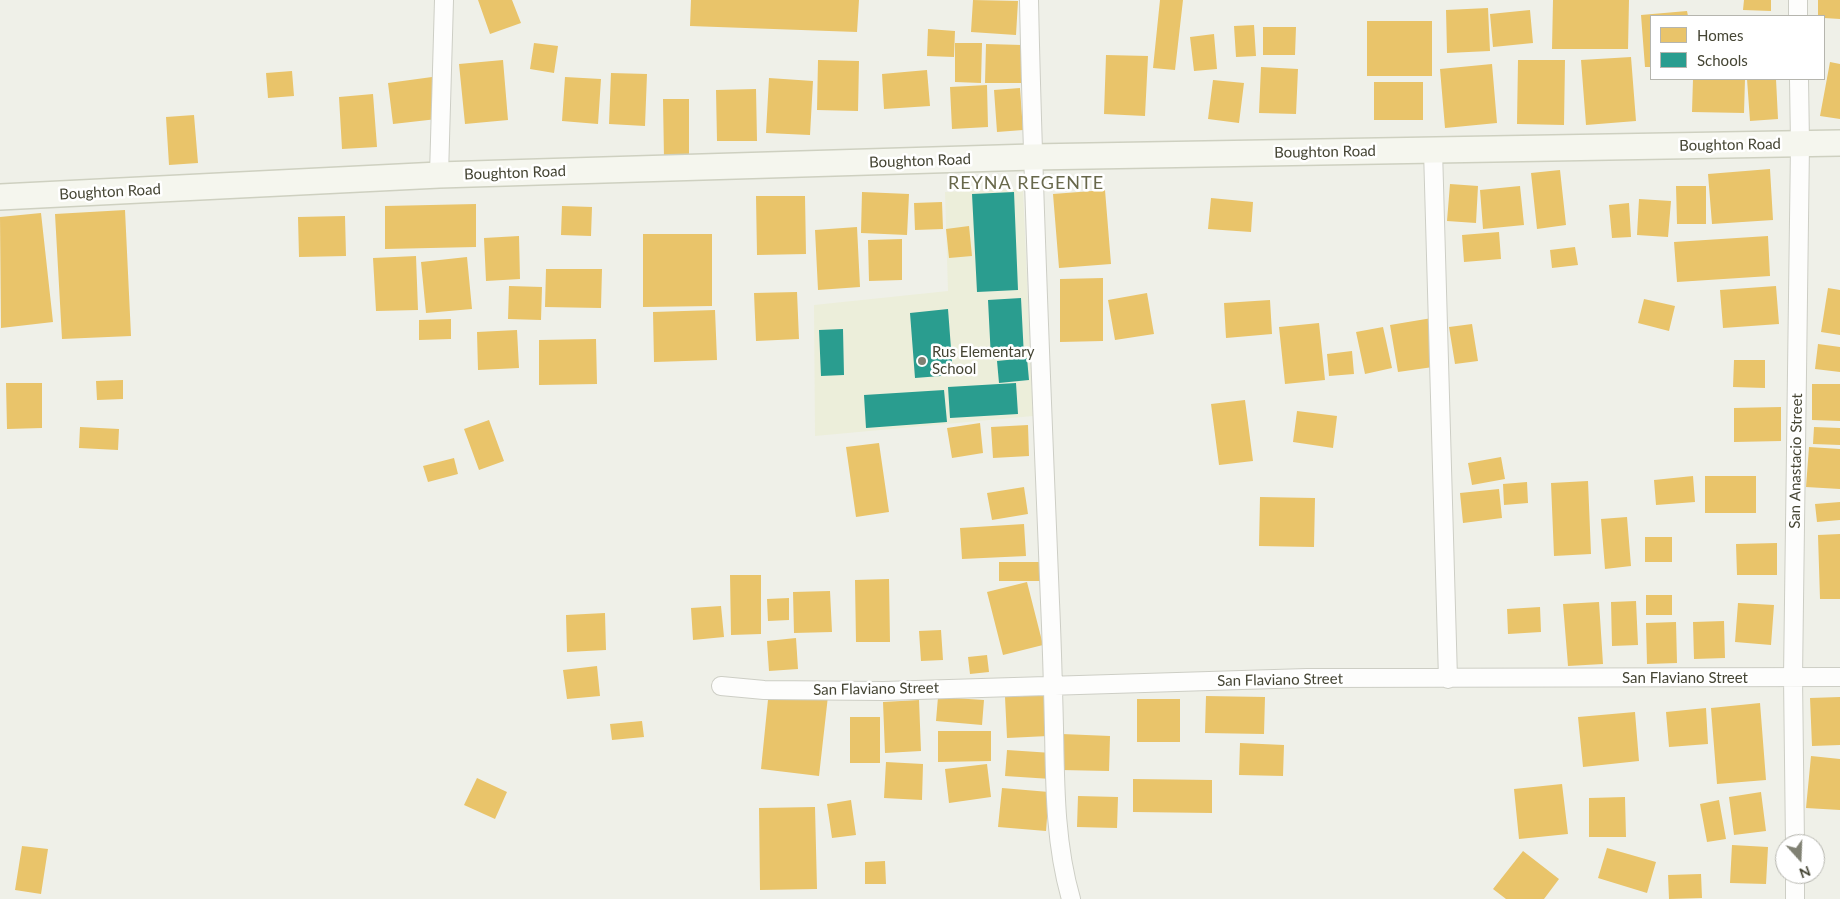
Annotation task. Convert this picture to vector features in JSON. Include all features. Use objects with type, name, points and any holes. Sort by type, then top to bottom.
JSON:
[{"type":"main road","name":"Boughton Road","points":[[0,197],[439,175],[1032,157],[1840,143]]},
{"type":"street","points":[[439,175],[444,0]]},
{"type":"street","points":[[1029,0],[1032,157],[1053,685],[1055,784],[1066,882],[1071,899]]},
{"type":"street","points":[[1798,0],[1798,15]]},
{"type":"street","name":"San Anastacio Street","points":[[1795,834],[1793,677],[1800,144],[1799,80]]},
{"type":"street","points":[[1433,150],[1448,678]]},
{"type":"street","name":"San Flaviano Street","points":[[721,686],[764,690],[884,691],[1307,678],[1840,677]]},
{"type":"street","points":[[1795,884],[1795,899]]},
{"type":"shaded area","name":"Rus Elementary School","points":[[1023,189],[1033,416],[815,436],[814,305],[948,291],[945,192]]},
{"type":"building: Homes","points":[[478,0],[512,0],[521,23],[490,34]]},
{"type":"building: Homes","points":[[691,0],[859,0],[857,32],[690,26]]},
{"type":"building: Homes","points":[[973,0],[1018,1],[1016,35],[971,32]]},
{"type":"building: Homes","points":[[1160,0],[1183,0],[1175,70],[1153,68]]},
{"type":"building: Homes","points":[[1553,0],[1629,0],[1628,49],[1552,49]]},
{"type":"building: Homes","points":[[1744,0],[1771,0],[1771,11],[1743,10]]},
{"type":"building: Homes","points":[[1818,0],[1840,0],[1840,19],[1825,18],[1825,15],[1818,15]]},
{"type":"building: Homes","points":[[1488,8],[1490,51],[1447,53],[1446,10]]},
{"type":"building: Homes","points":[[1530,10],[1533,43],[1493,47],[1490,14]]},
{"type":"building: Homes","points":[[1687,11],[1688,15],[1650,15],[1650,67],[1645,67],[1641,15]]},
{"type":"building: Homes","points":[[1367,21],[1432,21],[1432,76],[1367,76]]},
{"type":"building: Homes","points":[[1254,25],[1256,56],[1236,57],[1234,26]]},
{"type":"building: Homes","points":[[1263,27],[1296,27],[1295,55],[1263,55]]},
{"type":"building: Homes","points":[[928,29],[955,31],[954,57],[927,56]]},
{"type":"building: Homes","points":[[1214,34],[1217,69],[1194,71],[1190,37]]},
{"type":"building: Homes","points":[[534,43],[558,46],[554,73],[530,69]]},
{"type":"building: Homes","points":[[955,43],[982,43],[981,83],[955,82]]},
{"type":"building: Homes","points":[[986,44],[1022,45],[1021,83],[985,83]]},
{"type":"building: Homes","points":[[1106,55],[1148,56],[1145,116],[1104,114]]},
{"type":"building: Homes","points":[[1631,57],[1636,121],[1586,125],[1581,60]]},
{"type":"building: Homes","points":[[503,60],[508,120],[465,124],[459,64]]},
{"type":"building: Homes","points":[[818,60],[859,61],[858,111],[817,110]]},
{"type":"building: Homes","points":[[1518,60],[1565,60],[1564,125],[1517,124]]},
{"type":"building: Homes","points":[[1830,62],[1840,64],[1840,119],[1820,116]]},
{"type":"building: Homes","points":[[1492,64],[1497,123],[1445,128],[1440,69]]},
{"type":"building: Homes","points":[[1261,67],[1298,69],[1296,114],[1259,113]]},
{"type":"building: Homes","points":[[927,70],[930,106],[884,109],[882,74]]},
{"type":"building: Homes","points":[[292,71],[294,96],[268,98],[266,73]]},
{"type":"building: Homes","points":[[611,73],[647,74],[645,126],[609,124]]},
{"type":"building: Homes","points":[[432,77],[437,119],[393,124],[388,83]]},
{"type":"building: Homes","points":[[565,77],[601,79],[598,124],[562,121]]},
{"type":"building: Homes","points":[[769,78],[813,81],[810,135],[766,133]]},
{"type":"building: Homes","points":[[1213,80],[1244,83],[1239,123],[1208,119]]},
{"type":"building: Homes","points":[[1693,80],[1745,80],[1744,113],[1692,112]]},
{"type":"building: Homes","points":[[1747,80],[1776,80],[1778,119],[1750,121]]},
{"type":"building: Homes","points":[[1374,82],[1423,82],[1423,120],[1374,120]]},
{"type":"building: Homes","points":[[987,85],[988,127],[952,129],[950,87]]},
{"type":"building: Homes","points":[[1020,88],[1023,130],[997,132],[994,90]]},
{"type":"building: Homes","points":[[756,89],[757,141],[717,141],[716,90]]},
{"type":"building: Homes","points":[[373,94],[377,147],[342,149],[339,97]]},
{"type":"building: Homes","points":[[663,99],[689,99],[689,159],[664,159]]},
{"type":"building: Homes","points":[[194,115],[198,163],[169,165],[166,117]]},
{"type":"building: Homes","points":[[1770,169],[1773,220],[1712,224],[1708,174]]},
{"type":"building: Homes","points":[[1560,170],[1566,225],[1537,229],[1531,173]]},
{"type":"building: Homes","points":[[1450,184],[1478,186],[1476,223],[1447,221]]},
{"type":"building: Homes","points":[[1520,186],[1524,225],[1483,229],[1480,190]]},
{"type":"building: Homes","points":[[1676,186],[1706,186],[1706,224],[1677,224]]},
{"type":"building: Homes","points":[[1105,190],[1111,264],[1059,268],[1053,194]]},
{"type":"building: Homes","points":[[862,192],[909,194],[907,235],[861,233]]},
{"type":"building: Homes","points":[[756,196],[805,196],[806,254],[757,255]]},
{"type":"building: Homes","points":[[1211,198],[1253,202],[1251,232],[1208,229]]},
{"type":"building: Homes","points":[[1639,199],[1671,201],[1668,237],[1637,235]]},
{"type":"building: Homes","points":[[942,202],[943,229],[915,230],[914,203]]},
{"type":"building: Homes","points":[[1629,203],[1631,237],[1612,238],[1609,205]]},
{"type":"building: Homes","points":[[476,204],[476,247],[385,249],[385,206]]},
{"type":"building: Homes","points":[[562,206],[592,207],[591,236],[561,235]]},
{"type":"building: Homes","points":[[125,210],[131,336],[62,339],[55,214]]},
{"type":"building: Homes","points":[[41,213],[53,322],[1,328],[0,217]]},
{"type":"building: Homes","points":[[345,216],[346,256],[299,257],[298,217]]},
{"type":"building: Homes","points":[[969,226],[972,256],[949,258],[946,229]]},
{"type":"building: Homes","points":[[857,227],[860,287],[818,290],[815,230]]},
{"type":"building: Homes","points":[[1499,232],[1501,259],[1464,262],[1462,235]]},
{"type":"building: Homes","points":[[643,234],[712,234],[712,306],[643,307]]},
{"type":"building: Homes","points":[[519,236],[520,279],[486,281],[484,238]]},
{"type":"building: Homes","points":[[1768,236],[1770,276],[1677,282],[1674,242]]},
{"type":"building: Homes","points":[[902,239],[902,280],[869,281],[868,240]]},
{"type":"building: Homes","points":[[1575,247],[1578,265],[1552,268],[1550,250]]},
{"type":"building: Homes","points":[[416,256],[418,310],[376,311],[373,258]]},
{"type":"building: Homes","points":[[467,257],[472,309],[426,313],[421,262]]},
{"type":"building: Homes","points":[[546,269],[602,269],[601,308],[545,307]]},
{"type":"building: Homes","points":[[1103,278],[1103,341],[1060,342],[1060,279]]},
{"type":"building: Homes","points":[[509,286],[542,287],[541,320],[508,319]]},
{"type":"building: Homes","points":[[1776,286],[1779,324],[1723,328],[1720,290]]},
{"type":"building: Homes","points":[[1828,288],[1840,290],[1840,335],[1821,332]]},
{"type":"building: Homes","points":[[797,292],[799,339],[756,341],[754,293]]},
{"type":"building: Homes","points":[[1147,293],[1154,334],[1115,340],[1108,300]]},
{"type":"building: Homes","points":[[1644,299],[1675,306],[1669,331],[1638,323]]},
{"type":"building: Homes","points":[[1270,300],[1272,334],[1226,338],[1224,303]]},
{"type":"building: Homes","points":[[715,310],[717,360],[654,362],[653,312]]},
{"type":"building: Homes","points":[[1432,318],[1433,367],[1398,372],[1390,325]]},
{"type":"building: Homes","points":[[451,319],[451,339],[419,340],[419,320]]},
{"type":"building: Homes","points":[[1319,323],[1325,380],[1285,384],[1279,327]]},
{"type":"building: Homes","points":[[1472,324],[1478,361],[1455,364],[1449,327]]},
{"type":"building: Homes","points":[[1383,327],[1392,368],[1365,374],[1356,332]]},
{"type":"building: Homes","points":[[517,330],[519,368],[478,370],[477,332]]},
{"type":"building: Homes","points":[[596,339],[597,384],[539,385],[539,340]]},
{"type":"building: Homes","points":[[1818,344],[1840,347],[1840,372],[1815,369]]},
{"type":"building: Homes","points":[[1352,351],[1354,374],[1329,376],[1327,354]]},
{"type":"building: Homes","points":[[1734,360],[1765,360],[1765,388],[1733,387]]},
{"type":"building: Homes","points":[[123,380],[123,399],[97,400],[96,381]]},
{"type":"building: Homes","points":[[6,383],[42,383],[42,428],[7,429]]},
{"type":"building: Homes","points":[[1812,384],[1840,384],[1840,421],[1812,420]]},
{"type":"building: Homes","points":[[1245,400],[1253,461],[1219,465],[1211,404]]},
{"type":"building: Homes","points":[[1781,407],[1781,441],[1734,442],[1734,408]]},
{"type":"building: Homes","points":[[1297,411],[1337,416],[1333,448],[1293,442]]},
{"type":"building: Homes","points":[[489,420],[504,461],[479,470],[464,429]]},
{"type":"building: Homes","points":[[980,423],[983,453],[952,458],[947,428]]},
{"type":"building: Homes","points":[[1028,425],[1029,456],[993,458],[991,427]]},
{"type":"building: Homes","points":[[80,427],[119,429],[118,450],[79,448]]},
{"type":"building: Homes","points":[[1814,427],[1840,428],[1840,445],[1813,444]]},
{"type":"building: Homes","points":[[879,443],[889,512],[856,517],[846,447]]},
{"type":"building: Homes","points":[[1809,447],[1840,449],[1840,489],[1806,487]]},
{"type":"building: Homes","points":[[1501,457],[1505,479],[1472,485],[1468,463]]},
{"type":"building: Homes","points":[[454,458],[458,474],[428,482],[423,466]]},
{"type":"building: Homes","points":[[1693,476],[1695,502],[1656,505],[1654,480]]},
{"type":"building: Homes","points":[[1705,476],[1756,476],[1756,513],[1705,513]]},
{"type":"building: Homes","points":[[1588,481],[1591,554],[1554,556],[1551,483]]},
{"type":"building: Homes","points":[[1527,482],[1528,503],[1504,505],[1503,484]]},
{"type":"building: Homes","points":[[1024,487],[1028,514],[992,520],[987,493]]},
{"type":"building: Homes","points":[[1499,489],[1502,518],[1463,523],[1460,493]]},
{"type":"building: Homes","points":[[1260,497],[1315,498],[1314,547],[1259,546]]},
{"type":"building: Homes","points":[[1840,502],[1840,520],[1817,522],[1815,504]]},
{"type":"building: Homes","points":[[1627,517],[1631,566],[1605,569],[1601,519]]},
{"type":"building: Homes","points":[[1024,524],[1026,556],[962,559],[960,528]]},
{"type":"building: Homes","points":[[1840,534],[1840,599],[1820,599],[1818,535]]},
{"type":"building: Homes","points":[[1645,537],[1672,537],[1672,562],[1645,562]]},
{"type":"building: Homes","points":[[1777,543],[1777,575],[1737,575],[1736,544]]},
{"type":"building: Homes","points":[[999,562],[1046,562],[1047,581],[999,581]]},
{"type":"building: Homes","points":[[730,575],[761,575],[761,634],[731,635]]},
{"type":"building: Homes","points":[[889,579],[890,642],[856,642],[855,580]]},
{"type":"building: Homes","points":[[1027,582],[1043,645],[1003,655],[987,592]]},
{"type":"building: Homes","points":[[830,591],[832,632],[794,633],[793,592]]},
{"type":"building: Homes","points":[[1646,595],[1672,595],[1672,615],[1646,615]]},
{"type":"building: Homes","points":[[789,598],[789,620],[768,621],[767,599]]},
{"type":"building: Homes","points":[[1636,601],[1638,645],[1612,646],[1611,602]]},
{"type":"building: Homes","points":[[1599,602],[1603,664],[1568,666],[1563,604]]},
{"type":"building: Homes","points":[[1738,603],[1774,605],[1771,645],[1735,642]]},
{"type":"building: Homes","points":[[721,606],[724,637],[693,640],[691,608]]},
{"type":"building: Homes","points":[[1540,607],[1541,632],[1508,634],[1507,609]]},
{"type":"building: Homes","points":[[605,613],[606,650],[567,652],[566,615]]},
{"type":"building: Homes","points":[[1724,621],[1725,658],[1694,659],[1693,622]]},
{"type":"building: Homes","points":[[1676,622],[1677,663],[1647,664],[1646,623]]},
{"type":"building: Homes","points":[[941,630],[943,660],[921,661],[919,631]]},
{"type":"building: Homes","points":[[796,638],[798,669],[769,671],[767,641]]},
{"type":"building: Homes","points":[[987,655],[989,672],[970,674],[968,657]]},
{"type":"building: Homes","points":[[597,666],[600,696],[567,699],[563,670]]},
{"type":"building: Homes","points":[[769,690],[828,696],[819,776],[761,769]]},
{"type":"building: Homes","points":[[1046,695],[1048,736],[1007,738],[1005,697]]},
{"type":"building: Homes","points":[[1206,696],[1265,697],[1264,734],[1205,733]]},
{"type":"building: Homes","points":[[938,697],[984,700],[982,725],[936,721]]},
{"type":"building: Homes","points":[[1840,697],[1840,745],[1812,746],[1810,698]]},
{"type":"building: Homes","points":[[1137,699],[1180,699],[1180,742],[1137,742]]},
{"type":"building: Homes","points":[[919,700],[921,751],[885,753],[883,702]]},
{"type":"building: Homes","points":[[1760,703],[1766,780],[1717,784],[1711,708]]},
{"type":"building: Homes","points":[[1706,708],[1708,744],[1669,747],[1666,712]]},
{"type":"building: Homes","points":[[1635,712],[1639,761],[1583,767],[1578,717]]},
{"type":"building: Homes","points":[[850,717],[880,717],[880,763],[850,763]]},
{"type":"building: Homes","points":[[642,721],[644,737],[612,740],[610,724]]},
{"type":"building: Homes","points":[[938,731],[991,731],[991,761],[938,762]]},
{"type":"building: Homes","points":[[1062,734],[1110,736],[1109,771],[1061,770]]},
{"type":"building: Homes","points":[[1240,743],[1284,745],[1283,776],[1239,775]]},
{"type":"building: Homes","points":[[1007,750],[1052,753],[1051,779],[1005,776]]},
{"type":"building: Homes","points":[[1811,756],[1840,759],[1840,810],[1806,808]]},
{"type":"building: Homes","points":[[886,762],[923,764],[922,800],[884,798]]},
{"type":"building: Homes","points":[[987,764],[991,797],[949,803],[945,769]]},
{"type":"building: Homes","points":[[477,778],[507,792],[495,819],[464,805]]},
{"type":"building: Homes","points":[[1133,779],[1212,780],[1212,813],[1133,812]]},
{"type":"building: Homes","points":[[1562,784],[1568,834],[1519,839],[1514,789]]},
{"type":"building: Homes","points":[[1002,788],[1049,792],[1046,831],[998,827]]},
{"type":"building: Homes","points":[[1761,792],[1766,831],[1734,835],[1729,797]]},
{"type":"building: Homes","points":[[1078,796],[1118,797],[1117,828],[1077,827]]},
{"type":"building: Homes","points":[[1625,797],[1626,837],[1589,837],[1589,798]]},
{"type":"building: Homes","points":[[851,800],[856,835],[832,838],[827,804]]},
{"type":"building: Homes","points":[[1719,800],[1726,839],[1707,842],[1700,804]]},
{"type":"building: Homes","points":[[815,807],[817,889],[760,890],[759,808]]},
{"type":"building: Homes","points":[[1732,845],[1768,847],[1766,884],[1730,883]]},
{"type":"building: Homes","points":[[22,846],[48,849],[41,894],[15,890]]},
{"type":"building: Homes","points":[[1607,848],[1656,862],[1647,893],[1598,878]]},
{"type":"building: Homes","points":[[1523,851],[1559,879],[1544,899],[1506,899],[1493,889]]},
{"type":"building: Homes","points":[[885,861],[886,884],[865,884],[865,862]]},
{"type":"building: Homes","points":[[1701,874],[1702,898],[1669,899],[1668,875]]},
{"type":"building: Schools","points":[[1014,192],[1018,290],[977,292],[972,194]]},
{"type":"building: Schools","points":[[1021,298],[1024,357],[991,359],[988,300]]},
{"type":"building: Schools","points":[[948,309],[953,375],[915,378],[910,313]]},
{"type":"building: Schools","points":[[843,329],[844,375],[821,376],[819,330]]},
{"type":"building: Schools","points":[[1027,358],[1029,380],[999,383],[997,361]]},
{"type":"building: Schools","points":[[1016,383],[1018,414],[950,418],[948,387]]},
{"type":"building: Schools","points":[[944,390],[947,422],[866,428],[864,395]]},
{"type":"place","name":"Rus Elementary School","points":[[922,361]]},
{"type":"district","name":"REYNA REGENTE","points":[[1026,183]]}]
